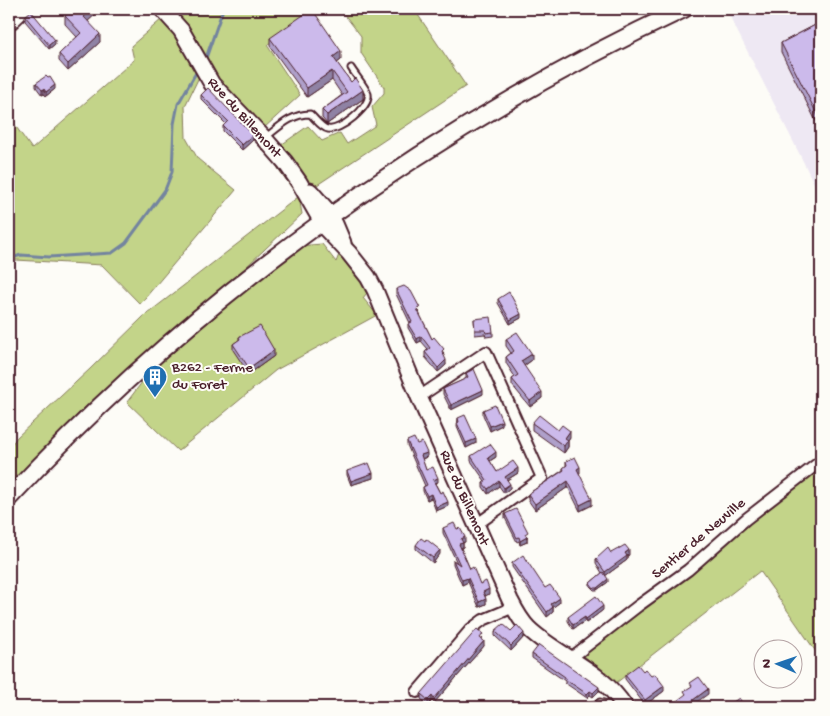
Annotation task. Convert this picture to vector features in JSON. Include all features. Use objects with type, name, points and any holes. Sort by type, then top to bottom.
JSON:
[{"type":"main road","points":[[9,498],[62,442],[138,370],[323,215],[414,157],[536,84],[617,41],[684,9]]},
{"type":"street","points":[[9,26],[27,9]]},
{"type":"street","name":"Rue du Billemont","points":[[162,9],[181,30],[212,84],[264,138],[292,171],[323,215],[330,234],[349,252],[368,277],[419,397],[514,607],[530,630],[606,684],[625,707]]},
{"type":"street","points":[[419,397],[486,352],[542,478],[476,525]]},
{"type":"street","name":"Sentier de Neuville","points":[[571,658],[638,606],[680,577],[746,519],[821,461]]},
{"type":"street","points":[[417,692],[471,629],[482,620],[514,607]]},
{"type":"lane","points":[[264,138],[287,120],[301,114],[310,114],[323,128],[328,130],[337,129],[365,108],[368,102],[368,94],[351,68]]},
{"type":"lane","points":[[591,707],[600,702],[608,704]]},
{"type":"shaded area","points":[[726,9],[821,9],[821,198],[801,157]]},
{"type":"green space","points":[[172,9],[316,9],[267,45],[300,95],[264,128],[218,83],[209,61],[201,57],[187,25]]},
{"type":"green space","points":[[340,9],[414,9],[466,86],[299,197],[302,214],[245,268],[179,322],[83,409],[9,486],[9,448],[17,437],[143,317],[298,197],[273,161],[283,148],[281,145],[308,126],[322,141],[340,133],[347,144],[376,125],[372,107],[384,93],[384,87],[361,53],[361,36]]},
{"type":"green space","points":[[162,19],[180,35],[200,75],[185,106],[186,138],[198,159],[236,190],[140,304],[102,265],[16,260],[9,266],[9,117],[32,149],[134,60],[131,46]]},
{"type":"green space","points":[[347,235],[377,280],[363,298],[377,315],[276,370],[178,451],[127,402],[149,373],[298,246],[322,244],[336,262]]},
{"type":"green space","points":[[821,467],[821,659],[760,571],[616,683],[583,655]]},
{"type":"building","points":[[73,9],[92,9],[84,17],[100,34],[68,64],[59,54],[81,33],[65,16]]},
{"type":"building","points":[[312,9],[341,51],[333,57],[351,82],[355,78],[363,90],[327,115],[322,110],[347,92],[332,71],[307,88],[270,38]]},
{"type":"building","points":[[31,11],[55,40],[49,45],[25,16]]},
{"type":"building","points":[[821,22],[821,122],[781,43]]},
{"type":"building","points":[[46,76],[50,77],[55,85],[46,92],[36,83]]},
{"type":"building","points":[[208,88],[253,135],[242,145],[223,126],[228,121],[201,95]]},
{"type":"building","points":[[404,286],[411,291],[420,308],[417,309],[432,339],[434,337],[444,349],[442,351],[446,360],[438,368],[425,352],[430,348],[421,336],[417,339],[408,324],[412,322],[396,289]]},
{"type":"building","points":[[509,292],[521,314],[510,320],[498,299]]},
{"type":"building","points":[[491,317],[493,332],[486,333],[485,330],[475,330],[474,319]]},
{"type":"building","points":[[260,326],[274,350],[249,368],[233,344],[240,339],[239,337]]},
{"type":"building","points":[[517,332],[532,354],[521,361],[542,392],[530,401],[512,379],[518,375],[506,357],[514,351],[506,339]]},
{"type":"building","points":[[474,369],[483,390],[451,405],[443,389],[465,379],[468,377],[466,373]]},
{"type":"building","points":[[495,405],[502,421],[490,426],[483,410]]},
{"type":"building","points":[[465,415],[476,439],[466,443],[457,423],[459,422],[458,418]]},
{"type":"building","points":[[539,415],[558,430],[562,425],[570,431],[565,438],[568,440],[564,446],[532,423]]},
{"type":"building","points":[[414,438],[417,444],[422,442],[427,453],[421,455],[426,470],[433,467],[438,478],[433,480],[440,493],[443,491],[448,502],[436,507],[431,494],[427,496],[423,487],[427,485],[407,441]]},
{"type":"building","points":[[490,444],[496,452],[488,458],[497,472],[513,461],[518,468],[505,477],[510,484],[504,488],[499,481],[488,489],[483,483],[487,480],[471,456]]},
{"type":"building","points":[[575,457],[580,467],[577,469],[592,499],[580,505],[568,481],[535,504],[528,494],[564,470],[563,468],[567,465],[566,461]]},
{"type":"building","points":[[369,463],[373,473],[351,481],[347,471]]},
{"type":"building","points":[[516,509],[528,532],[525,534],[527,537],[520,541],[505,514]]},
{"type":"building","points":[[454,523],[457,529],[460,528],[465,537],[461,539],[463,543],[459,544],[470,569],[473,567],[480,584],[486,581],[489,589],[483,592],[486,599],[479,602],[468,578],[462,580],[453,560],[460,565],[443,528]]},
{"type":"building","points":[[421,538],[425,541],[426,539],[440,550],[433,558],[416,545]]},
{"type":"building","points":[[625,545],[629,550],[625,553],[627,556],[605,572],[596,559],[608,548],[611,553]]},
{"type":"building","points":[[523,555],[545,588],[550,585],[560,598],[551,604],[553,607],[547,612],[512,563]]},
{"type":"building","points":[[603,572],[608,579],[597,588],[594,588],[590,583]]},
{"type":"building","points":[[596,596],[603,606],[586,619],[585,617],[573,625],[568,617]]},
{"type":"building","points":[[503,624],[511,631],[517,625],[524,633],[511,646],[495,631]]},
{"type":"building","points":[[477,629],[483,634],[480,638],[484,641],[434,699],[432,696],[428,700],[421,694]]},
{"type":"building","points":[[539,645],[599,687],[593,693],[590,691],[587,694],[565,679],[565,677],[532,654]]},
{"type":"building","points":[[638,665],[651,676],[655,674],[664,686],[645,700],[625,675]]},
{"type":"building","points":[[699,677],[708,689],[689,703],[692,707],[669,707],[686,694],[684,691],[692,686],[690,683]]},
{"type":"building","points":[[739,698],[745,707],[726,707]]},
{"type":"waterway","points":[[206,58],[223,9]]},
{"type":"waterway","points":[[9,259],[21,255],[49,257],[112,253],[126,243],[165,190],[172,172],[174,124],[178,104],[197,71]]},
{"type":"place","name":"B262 - Ferme du Foret","points":[[155,398]]}]
